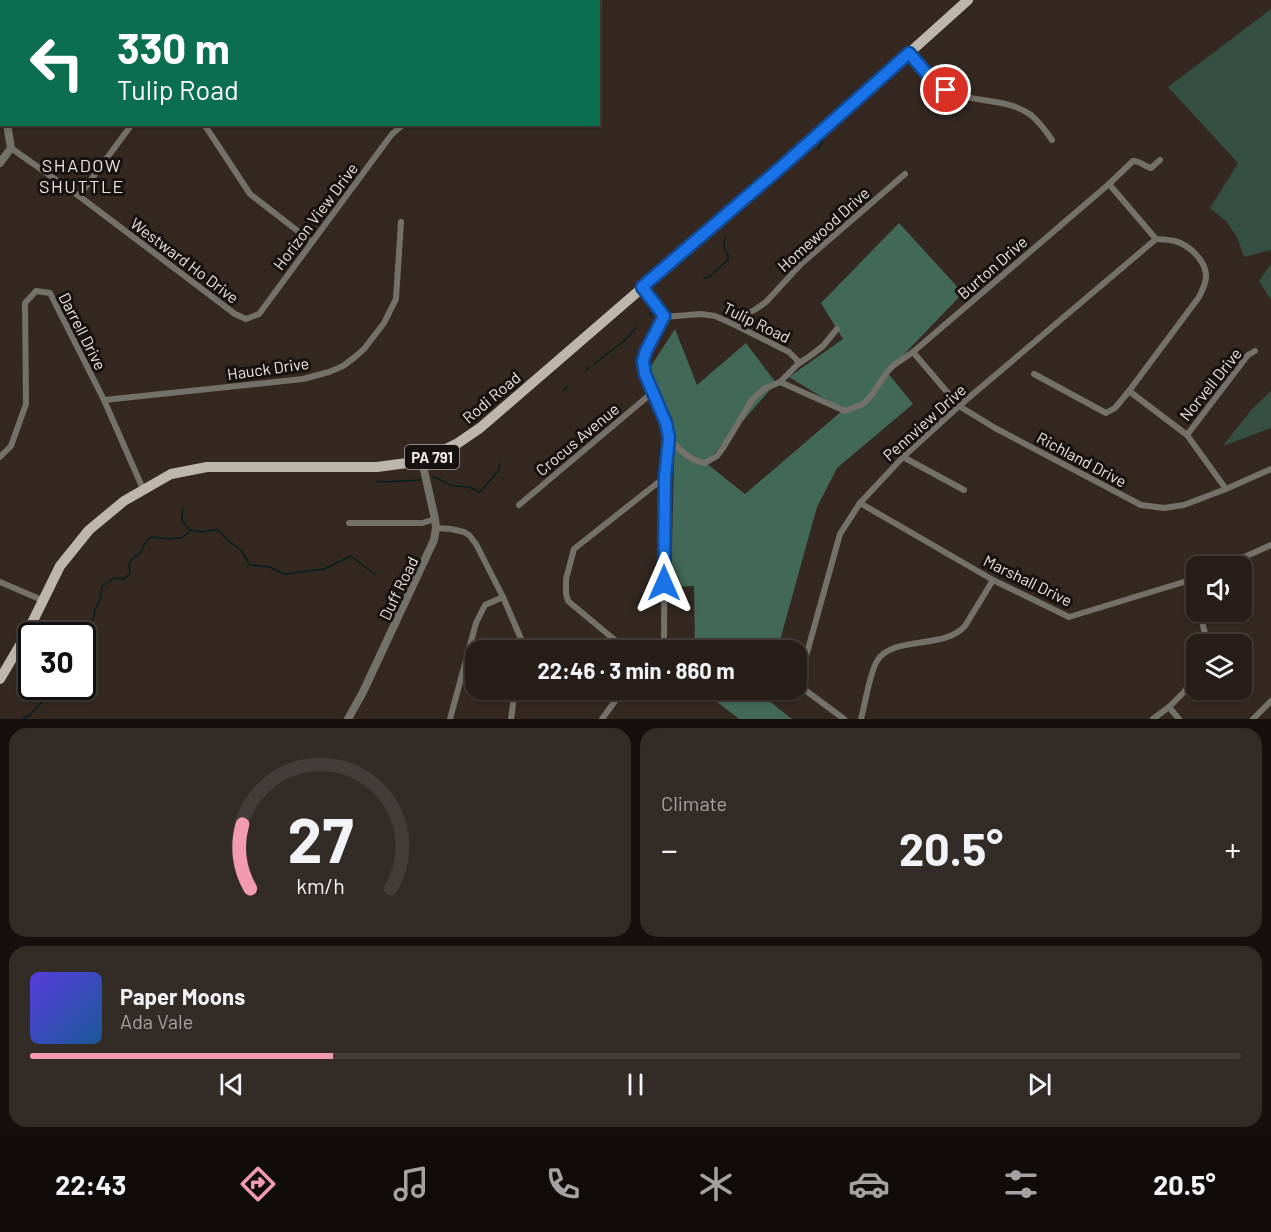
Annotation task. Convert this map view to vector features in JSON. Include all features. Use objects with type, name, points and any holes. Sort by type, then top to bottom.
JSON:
[{"type":"main road","name":"Rodi Road","points":[[0,679],[26,635],[60,566],[88,530],[124,501],[171,474],[207,467],[377,467],[422,461],[458,443],[480,428],[787,162],[968,0]]},
{"type":"street","points":[[909,53],[933,81],[946,90],[1024,111],[1038,122],[1052,140]]},
{"type":"street","points":[[0,163],[11,148],[7,126]]},
{"type":"street","points":[[79,196],[131,126]]},
{"type":"street","points":[[205,126],[250,194],[312,242]]},
{"type":"street","name":"Horizon View Drive","points":[[259,314],[392,134],[402,126]]},
{"type":"street","name":"Westward Ho Drive","points":[[11,148],[79,196],[235,314],[246,319],[259,314]]},
{"type":"street","name":"Burton Drive","points":[[780,382],[845,411],[863,404],[894,365],[913,352],[1133,161],[1138,161],[1151,168],[1160,160]]},
{"type":"street","name":"Homewood Drive","points":[[731,322],[766,302],[801,264],[905,174]]},
{"type":"street","points":[[1034,374],[1106,413],[1115,408],[1129,391],[1199,297],[1205,284],[1206,274],[1201,260],[1190,248],[1176,241],[1156,238],[1109,184]]},
{"type":"street","name":"Hauck Drive","points":[[104,400],[303,379],[343,366],[376,336],[396,299],[401,222]]},
{"type":"street","name":"Pennview Drive","points":[[807,649],[840,534],[860,503],[903,457],[959,406],[1156,238]]},
{"type":"street","points":[[642,287],[664,316],[643,361],[645,374],[666,423],[669,438],[665,477],[664,640]]},
{"type":"street","name":"Darrell Drive","points":[[0,457],[11,446],[26,404],[25,303],[36,291],[50,293],[104,400],[143,489]]},
{"type":"street","name":"Tulip Road","points":[[664,316],[701,314],[715,316],[789,352],[798,364]]},
{"type":"street","points":[[669,438],[685,455],[698,461],[705,463],[717,456],[752,400],[764,389],[780,382],[798,364],[823,345],[837,329]]},
{"type":"street","name":"Norvell Drive","points":[[1187,435],[1248,355],[1255,351]]},
{"type":"street","name":"Richland Drive","points":[[913,352],[959,406],[994,428],[1141,506],[1164,508],[1184,505],[1268,471]]},
{"type":"street","points":[[1129,391],[1187,435],[1226,489]]},
{"type":"street","name":"Crocus Avenue","points":[[519,506],[653,392]]},
{"type":"street","points":[[903,457],[964,490]]},
{"type":"street","name":"Duff Road","points":[[348,719],[432,548],[435,524],[422,461]]},
{"type":"street","points":[[615,640],[568,601],[566,579],[574,549],[665,477]]},
{"type":"street","name":"Marshall Drive","points":[[860,503],[993,580],[1069,617],[1186,582]]},
{"type":"street","points":[[349,523],[435,524],[466,534],[479,548],[522,640]]},
{"type":"street","points":[[1246,556],[1271,545]]},
{"type":"street","points":[[861,719],[874,667],[880,657],[889,650],[945,638],[960,632],[993,580]]},
{"type":"street","points":[[0,582],[42,600]]},
{"type":"street","points":[[450,719],[476,623],[485,605],[503,597]]},
{"type":"street","points":[[1153,719],[1186,689]]},
{"type":"street","points":[[807,691],[844,719]]},
{"type":"street","points":[[511,719],[514,700]]},
{"type":"street","points":[[602,719],[616,700]]},
{"type":"street","points":[[1253,719],[1271,701]]},
{"type":"street","points":[[1168,707],[1179,719]]},
{"type":"green space","points":[[1271,9],[1271,250],[1244,257],[1237,237],[1226,221],[1210,208],[1238,163],[1168,87]]},
{"type":"green space","points":[[899,223],[963,293],[887,372],[913,404],[837,468],[817,507],[780,640],[695,640],[694,586],[671,587],[674,460],[649,369],[675,329],[697,385],[746,343],[776,383],[706,463],[745,494],[843,410],[789,377],[843,339],[821,303]]},
{"type":"green space","points":[[1271,264],[1271,300],[1259,281]]},
{"type":"green space","points":[[1271,391],[1271,428],[1223,446],[1251,410]]},
{"type":"green space","points":[[715,700],[768,700],[792,719],[739,719]]},
{"type":"waterway","points":[[820,126],[824,121]]},
{"type":"waterway","points":[[818,150],[822,138]]},
{"type":"waterway","points":[[704,278],[709,277],[728,260],[724,247],[725,238]]},
{"type":"waterway","points":[[594,364],[624,341],[637,327]]},
{"type":"waterway","points":[[585,371],[590,367]]},
{"type":"waterway","points":[[563,391],[567,387]]},
{"type":"waterway","points":[[433,477],[450,485],[469,487],[478,492],[498,471],[500,464]]},
{"type":"waterway","points":[[377,481],[421,480]]},
{"type":"waterway","points":[[93,622],[102,586],[114,578],[123,579],[128,576],[131,560],[140,553],[147,540],[152,537],[181,538],[188,533],[190,530],[182,519],[183,509]]},
{"type":"waterway","points":[[190,530],[219,531],[241,550],[250,565],[270,567],[281,573],[324,569],[351,556],[374,574]]},
{"type":"waterway","points":[[23,719],[44,700]]},
{"type":"district","name":"SHADOW SHUTTLE","points":[[82,175]]},
{"type":"route","points":[[664,583],[665,477],[669,438],[666,423],[645,374],[643,361],[664,316],[642,287],[909,53],[933,81],[946,90]]}]
